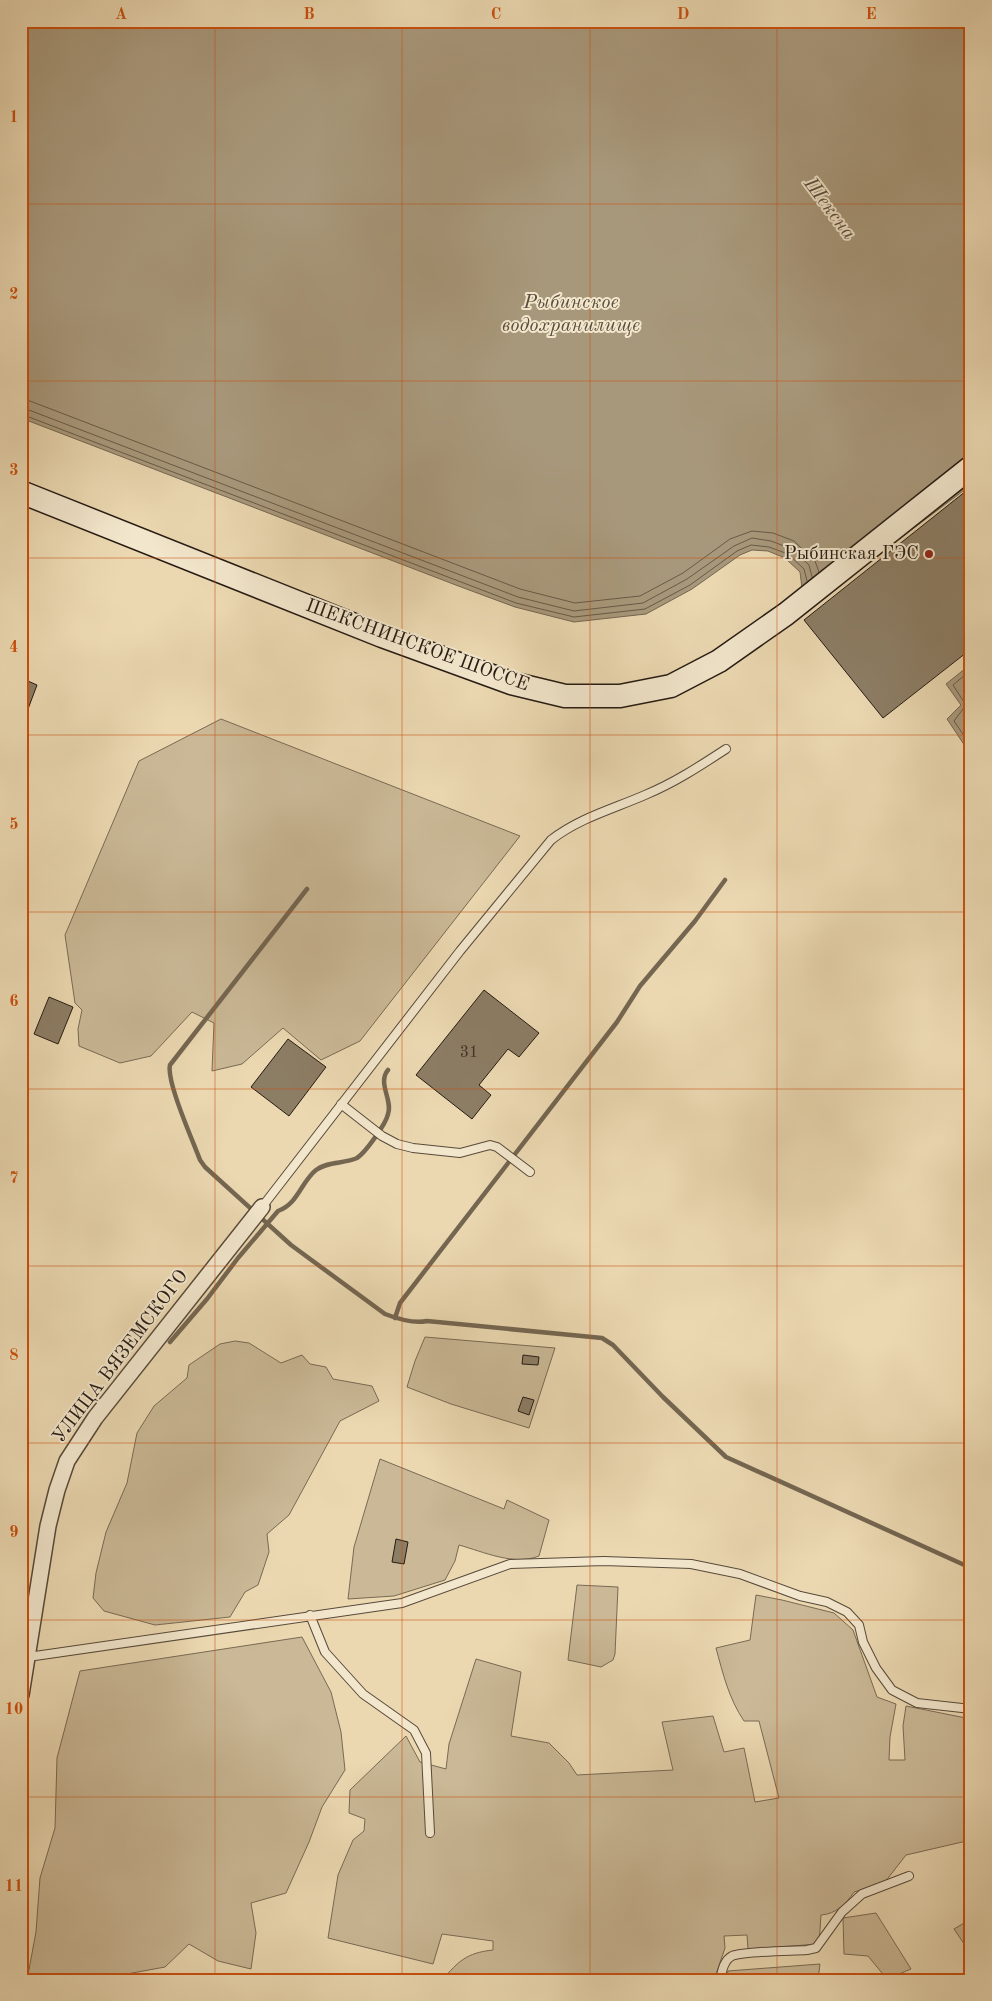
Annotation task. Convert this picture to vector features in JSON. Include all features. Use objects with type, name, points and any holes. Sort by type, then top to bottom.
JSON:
[{"type":"main road","name":"ШЕКСНИНСКОЕ ШОССЕ","points":[[21,492],[382,636],[510,683],[565,696],[620,696],[671,686],[719,661],[786,614],[971,467]]},
{"type":"street","name":"УЛИЦА ВЯЗЕМСКОГО","points":[[21,1695],[48,1526],[56,1490],[67,1461],[94,1418],[262,1207]]},
{"type":"lane","points":[[262,1207],[488,917],[551,840],[562,831],[592,816],[669,784],[726,750]]},
{"type":"lane","points":[[341,1104],[382,1136],[397,1144],[460,1153],[490,1144],[497,1147],[530,1172]]},
{"type":"lane","points":[[28,1657],[402,1603],[510,1564],[604,1561],[691,1564],[740,1574],[800,1596],[827,1602],[840,1608],[847,1612],[859,1625],[863,1642],[876,1668],[892,1690],[918,1703],[971,1709]]},
{"type":"lane","points":[[310,1615],[325,1652],[356,1688],[414,1730],[426,1753],[430,1833]]},
{"type":"lane","points":[[720,1980],[724,1966],[732,1956],[816,1948],[842,1912],[862,1894],[909,1876]]},
{"type":"shaded area","points":[[221,719],[520,836],[360,1041],[321,1060],[283,1028],[242,1064],[212,1071],[214,1023],[192,1012],[151,1056],[120,1063],[79,1046],[78,1029],[82,1010],[75,1003],[65,935],[139,761]]},
{"type":"shaded area","points":[[425,1337],[555,1348],[529,1428],[451,1404],[407,1387]]},
{"type":"shaded area","points":[[235,1341],[249,1343],[281,1363],[302,1355],[310,1364],[326,1367],[333,1379],[372,1386],[379,1401],[340,1421],[289,1515],[267,1534],[269,1552],[258,1585],[245,1592],[230,1617],[155,1625],[104,1611],[93,1598],[96,1573],[106,1532],[127,1483],[137,1433],[154,1406],[187,1378],[189,1365],[220,1344]]},
{"type":"shaded area","points":[[380,1459],[504,1509],[507,1500],[549,1520],[539,1556],[529,1559],[509,1559],[459,1545],[455,1561],[445,1580],[394,1596],[348,1599],[354,1547]]},
{"type":"shaded area","points":[[577,1585],[618,1587],[615,1654],[613,1660],[601,1667],[568,1660]]},
{"type":"shaded area","points":[[756,1595],[834,1613],[853,1630],[877,1697],[896,1704],[890,1737],[889,1760],[905,1760],[903,1726],[906,1706],[971,1719],[971,1840],[906,1855],[885,1882],[854,1892],[840,1908],[831,1913],[821,1915],[819,1944],[748,1949],[747,1935],[724,1936],[725,1948],[714,1980],[442,1980],[453,1968],[469,1956],[493,1950],[493,1941],[442,1934],[433,1964],[328,1938],[338,1875],[353,1840],[364,1831],[365,1819],[349,1813],[350,1790],[406,1736],[420,1762],[446,1769],[449,1744],[476,1659],[521,1672],[511,1736],[549,1743],[569,1763],[577,1775],[673,1770],[662,1722],[713,1716],[724,1752],[744,1748],[755,1802],[779,1798],[759,1721],[744,1721],[739,1713],[727,1686],[716,1648],[750,1640]]},
{"type":"shaded area","points":[[302,1637],[331,1692],[341,1732],[345,1770],[322,1807],[309,1842],[286,1893],[251,1903],[256,1933],[251,1969],[218,1961],[189,1944],[165,1967],[94,1980],[27,1980],[36,1932],[40,1878],[55,1828],[57,1758],[80,1671]]},
{"type":"shaded area","points":[[876,1913],[911,1969],[887,1979],[868,1956],[844,1954],[843,1918]]},
{"type":"shaded area","points":[[971,1919],[971,1954],[954,1929]]},
{"type":"shaded area","points":[[820,1964],[818,1980],[726,1980],[728,1971]]},
{"type":"water","name":"Рыбинское водохранилище","points":[[21,21],[971,21],[971,485],[817,601],[803,596],[800,572],[785,558],[768,551],[752,550],[740,555],[692,589],[646,614],[574,622],[515,607],[21,418]]},
{"type":"water","points":[[971,664],[971,755],[947,719],[961,705],[946,684]]},
{"type":"building","name":"Рыбинская ГЭС","points":[[971,487],[971,649],[883,718],[804,620]]},
{"type":"building","points":[[21,678],[37,685],[25,717],[21,716]]},
{"type":"building","points":[[484,990],[539,1033],[519,1057],[508,1049],[479,1085],[491,1095],[472,1119],[416,1075]]},
{"type":"building","points":[[49,997],[73,1007],[58,1044],[34,1034]]},
{"type":"building","points":[[288,1039],[326,1067],[289,1116],[251,1087]]},
{"type":"building","points":[[523,1355],[539,1357],[538,1365],[522,1364]]},
{"type":"building","points":[[523,1397],[534,1400],[529,1415],[518,1411]]},
{"type":"building","points":[[396,1539],[408,1542],[404,1564],[392,1562]]},
{"type":"waterway","points":[[395,1318],[400,1303],[617,1022],[640,986],[695,921],[725,880]]},
{"type":"waterway","points":[[307,889],[170,1065],[172,1084],[176,1097],[200,1160],[205,1167],[291,1245],[385,1314],[411,1321],[602,1338],[613,1345],[663,1397],[726,1457],[971,1568]]},
{"type":"waterway","points":[[170,1342],[207,1299],[238,1258],[278,1211],[285,1208],[295,1198],[316,1170],[326,1165],[357,1158],[370,1145],[388,1114],[389,1103],[384,1086],[385,1075],[388,1070]]},
{"type":"place","name":"Рыбинская ГЭС","points":[[929,554]]},
{"type":"water label","name":"Шексна","points":[[829,209]]}]
